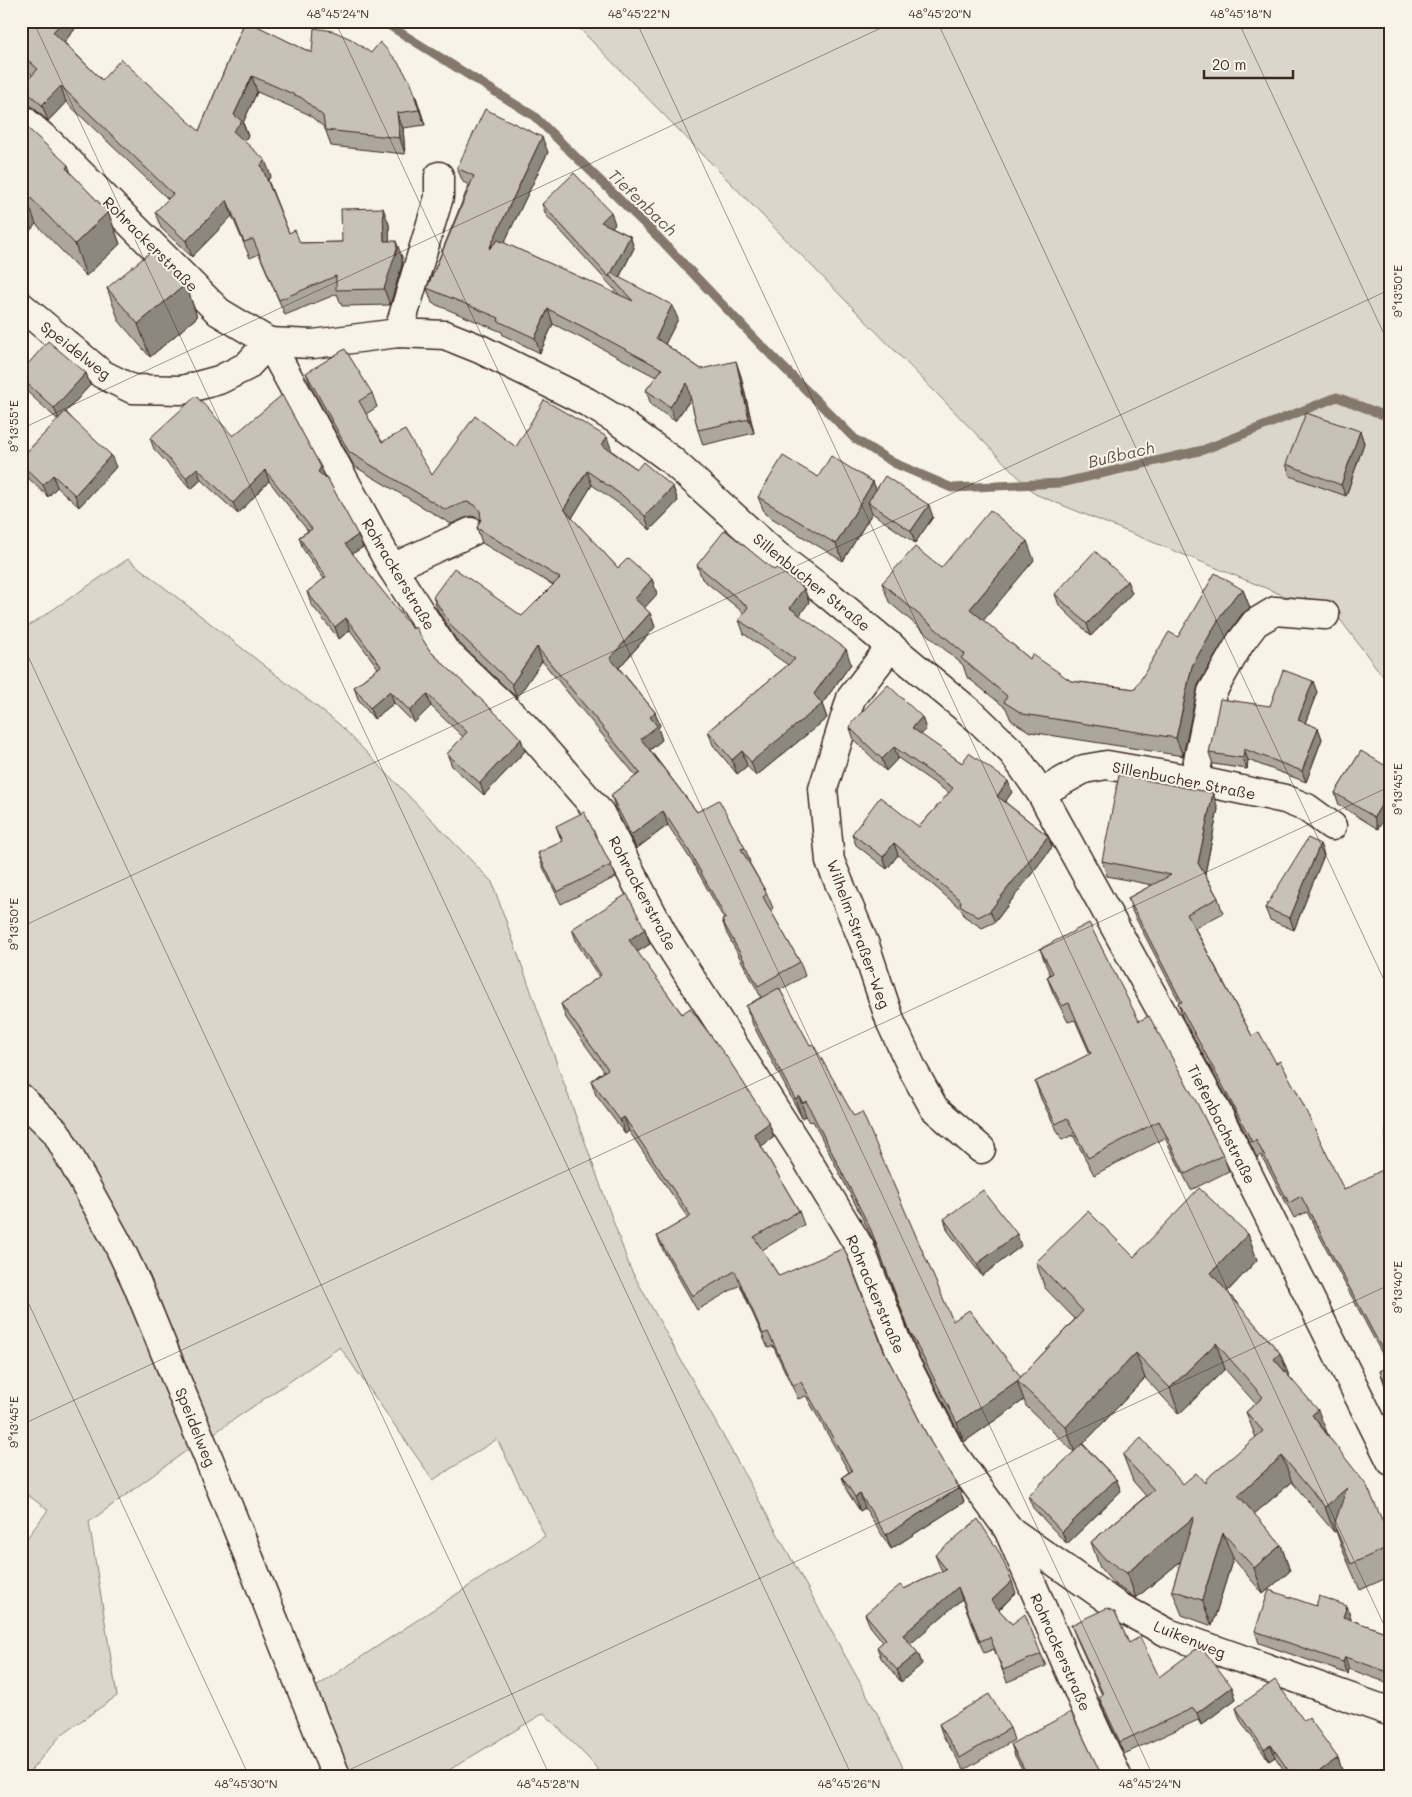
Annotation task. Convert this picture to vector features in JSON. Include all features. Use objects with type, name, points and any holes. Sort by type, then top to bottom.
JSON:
[{"type":"street","name":"Rohrackerstraße","points":[[21,118],[52,144],[219,312],[269,342],[392,568],[445,651],[524,726],[600,813],[665,938],[798,1144],[860,1248],[903,1358],[949,1448],[1008,1529],[1117,1776]]},
{"type":"street","points":[[398,333],[439,197],[439,176]]},
{"type":"street","name":"Speidelweg","points":[[21,306],[102,374],[132,388],[182,390],[219,380],[247,366],[269,342]]},
{"type":"street","name":"Sillenbucher Straße","points":[[269,342],[313,344],[398,333],[445,335],[480,349],[560,388],[617,420],[670,458],[776,555],[825,592],[978,719],[1013,753],[1041,794],[1084,769],[1107,765],[1194,780],[1285,799],[1307,808],[1332,826]]},
{"type":"street","points":[[392,568],[471,532]]},
{"type":"street","points":[[1194,780],[1212,692],[1240,643],[1254,623],[1275,611],[1325,615]]},
{"type":"street","name":"Wilhelm-Straßer-Weg","points":[[891,646],[850,698],[822,789],[830,861],[865,946],[891,1023],[913,1070],[934,1108],[981,1149]]},
{"type":"street","name":"Tiefenbachstraße","points":[[1041,794],[1217,1112],[1391,1461]]},
{"type":"street","name":"Speidelweg","points":[[21,1098],[56,1132],[117,1242],[137,1284],[336,1776]]},
{"type":"street","name":"Luikenweg","points":[[1008,1529],[1116,1605],[1168,1633],[1391,1712]]},
{"type":"shaded area","points":[[563,21],[1391,21],[1391,687],[1339,618],[1035,494],[580,29]]},
{"type":"shaded area","points":[[128,559],[339,724],[492,882],[630,1268],[878,1715],[907,1776],[603,1776],[544,1713],[439,1776],[338,1776],[305,1694],[545,1536],[497,1439],[433,1480],[340,1347],[207,1438],[205,1437],[89,1522],[117,1696],[62,1734],[26,1776],[21,1776],[21,1546],[48,1510],[21,1490],[21,631]]},
{"type":"shaded area","points":[[1391,1051],[1391,1170],[1384,1161]]},
{"type":"building","points":[[21,21],[63,21],[53,32],[102,80],[121,59],[199,131],[245,21],[312,53],[314,28],[333,31],[351,39],[371,53],[380,42],[397,61],[410,81],[419,110],[397,113],[400,138],[325,130],[323,116],[302,98],[252,76],[234,115],[242,121],[233,131],[265,160],[261,165],[289,233],[295,230],[300,243],[342,242],[341,209],[383,208],[384,241],[396,241],[397,249],[384,289],[336,290],[336,276],[279,300],[253,239],[244,242],[227,200],[186,241],[155,212],[173,194],[61,86],[42,105],[21,87],[38,69],[21,54]]},
{"type":"building","points":[[485,109],[542,137],[489,249],[498,240],[633,301],[609,275],[611,273],[672,305],[656,338],[701,369],[736,361],[749,419],[698,430],[687,383],[670,407],[646,390],[662,369],[595,333],[548,309],[535,338],[498,321],[499,318],[427,288],[474,176],[457,168]]},
{"type":"building","points":[[21,122],[68,165],[66,168],[108,212],[75,244],[24,191],[21,195]]},
{"type":"building","points":[[574,173],[611,212],[601,222],[630,236],[609,277],[542,204]]},
{"type":"building","points":[[154,249],[186,284],[138,324],[107,288]]},
{"type":"building","points":[[48,341],[86,373],[54,408],[21,378],[21,372]]},
{"type":"building","points":[[345,349],[372,393],[359,401],[382,442],[405,430],[432,475],[475,416],[516,447],[544,400],[607,437],[602,445],[637,469],[643,462],[673,487],[645,516],[623,496],[587,471],[564,509],[618,568],[628,558],[652,579],[635,599],[650,613],[610,658],[655,712],[650,717],[657,726],[641,739],[697,812],[719,800],[745,848],[741,849],[767,894],[763,897],[800,962],[758,986],[722,920],[726,918],[688,849],[663,811],[631,835],[611,795],[640,773],[537,647],[512,684],[452,627],[433,597],[454,568],[522,616],[560,578],[477,528],[481,519],[480,511],[475,505],[467,502],[446,510],[349,452],[306,373]]},
{"type":"building","points":[[282,395],[321,467],[318,472],[328,479],[358,535],[345,544],[413,629],[415,627],[430,651],[521,739],[480,783],[447,754],[467,732],[427,694],[410,711],[390,691],[370,708],[354,687],[381,666],[346,618],[335,627],[307,592],[326,577],[299,537],[312,529],[265,470],[233,503],[197,468],[186,478],[150,438],[196,396],[233,436]]},
{"type":"building","points":[[65,412],[111,455],[75,495],[53,475],[43,485],[21,464],[21,458]]},
{"type":"building","points":[[1306,413],[1360,431],[1341,485],[1286,464]]},
{"type":"building","points":[[783,456],[818,477],[831,456],[873,482],[836,544],[758,497]]},
{"type":"building","points":[[885,476],[929,505],[911,531],[868,502]]},
{"type":"building","points":[[990,510],[1027,541],[970,609],[1030,659],[1032,654],[1071,681],[1135,689],[1169,632],[1178,637],[1215,573],[1243,590],[1236,595],[1221,615],[1192,666],[1176,738],[1023,714],[1004,702],[1007,696],[961,658],[965,654],[882,583],[915,547],[941,568]]},
{"type":"building","points":[[725,530],[774,570],[776,568],[804,588],[790,608],[846,649],[814,694],[822,704],[751,762],[742,751],[732,760],[708,731],[795,659],[739,620],[748,607],[697,565]]},
{"type":"building","points":[[1095,551],[1127,581],[1087,624],[1055,594]]},
{"type":"building","points":[[1283,670],[1313,681],[1298,720],[1318,728],[1302,771],[1244,749],[1243,758],[1209,753],[1220,699],[1270,706]]},
{"type":"building","points":[[888,685],[922,717],[912,728],[962,763],[969,753],[1008,781],[997,796],[1048,836],[990,911],[978,917],[960,905],[961,901],[894,843],[883,857],[852,834],[880,797],[919,827],[953,788],[894,747],[882,759],[850,728],[852,722]]},
{"type":"building","points":[[1361,751],[1391,769],[1391,789],[1374,817],[1335,793]]},
{"type":"building","points":[[1119,775],[1213,793],[1198,863],[1218,898],[1187,914],[1252,1036],[1259,1032],[1276,1063],[1280,1061],[1344,1190],[1384,1169],[1391,1182],[1391,1366],[1301,1196],[1289,1203],[1256,1140],[1252,1142],[1178,1003],[1182,1002],[1128,898],[1171,875],[1102,861]]},
{"type":"building","points":[[584,812],[611,865],[557,892],[538,853],[563,841],[556,826]]},
{"type":"building","points":[[1308,838],[1320,844],[1290,918],[1265,908]]},
{"type":"building","points":[[627,894],[645,929],[629,940],[682,1014],[690,1008],[729,1060],[769,1123],[754,1134],[799,1211],[754,1237],[779,1276],[844,1248],[884,1351],[930,1441],[959,1488],[886,1535],[860,1494],[855,1497],[842,1477],[852,1471],[801,1382],[793,1385],[768,1332],[763,1334],[735,1271],[692,1296],[657,1236],[691,1216],[624,1117],[620,1120],[591,1081],[608,1069],[561,1004],[601,975],[572,929]]},
{"type":"building","points":[[1089,923],[1139,1021],[1149,1016],[1223,1155],[1185,1174],[1159,1121],[1088,1158],[1067,1118],[1056,1124],[1035,1082],[1091,1053],[1069,1003],[1062,1006],[1047,977],[1053,973],[1040,949]]},
{"type":"building","points":[[779,988],[810,1045],[813,1044],[854,1116],[862,1112],[953,1321],[969,1310],[1021,1377],[957,1423],[910,1332],[871,1230],[806,1101],[803,1103],[799,1096],[795,1099],[746,1006]]},
{"type":"building","points":[[1199,1188],[1248,1234],[1211,1273],[1280,1353],[1274,1359],[1318,1410],[1312,1415],[1367,1486],[1391,1540],[1391,1546],[1351,1564],[1334,1525],[1347,1488],[1325,1507],[1282,1456],[1238,1495],[1281,1545],[1254,1568],[1223,1533],[1202,1600],[1172,1590],[1194,1517],[1127,1573],[1105,1559],[1091,1542],[1154,1490],[1123,1455],[1141,1438],[1183,1484],[1196,1473],[1205,1483],[1206,1479],[1263,1431],[1246,1412],[1263,1397],[1216,1343],[1170,1388],[1136,1353],[1066,1427],[1017,1381],[1083,1311],[1036,1262],[1088,1211],[1134,1257]]},
{"type":"building","points":[[983,1190],[1017,1234],[977,1264],[944,1219]]},
{"type":"building","points":[[1391,1366],[1391,1394],[1380,1371]]},
{"type":"building","points":[[1082,1444],[1116,1479],[1062,1532],[1028,1496]]},
{"type":"building","points":[[978,1519],[999,1552],[1012,1581],[991,1601],[1012,1624],[1025,1614],[1041,1654],[1003,1670],[990,1637],[980,1641],[958,1587],[903,1635],[918,1653],[897,1670],[877,1647],[886,1639],[865,1614],[900,1585],[904,1589],[946,1569],[935,1555]]},
{"type":"building","points":[[1269,1590],[1316,1606],[1319,1596],[1347,1606],[1343,1617],[1391,1634],[1391,1673],[1345,1657],[1343,1662],[1255,1631]]},
{"type":"building","points":[[1107,1608],[1115,1612],[1129,1643],[1140,1637],[1159,1677],[1196,1649],[1206,1653],[1232,1687],[1197,1713],[1193,1708],[1120,1742],[1099,1697],[1103,1694],[1071,1625]]},
{"type":"building","points":[[1275,1680],[1304,1721],[1309,1718],[1338,1758],[1313,1776],[1292,1776],[1271,1745],[1264,1749],[1236,1708]]},
{"type":"building","points":[[989,1694],[1010,1728],[960,1758],[939,1724]]},
{"type":"building","points":[[1071,1712],[1102,1776],[1028,1776],[1011,1744]]},
{"type":"building","points":[[1178,1772],[1180,1776],[1170,1776]]},
{"type":"waterway","name":"Tiefenbach","points":[[382,21],[534,116],[660,239],[760,344],[855,439],[894,463],[952,488],[1061,483],[1203,450],[1337,397],[1391,418]]},
{"type":"water label","name":"Bußbach","points":[[1121,454]]}]
